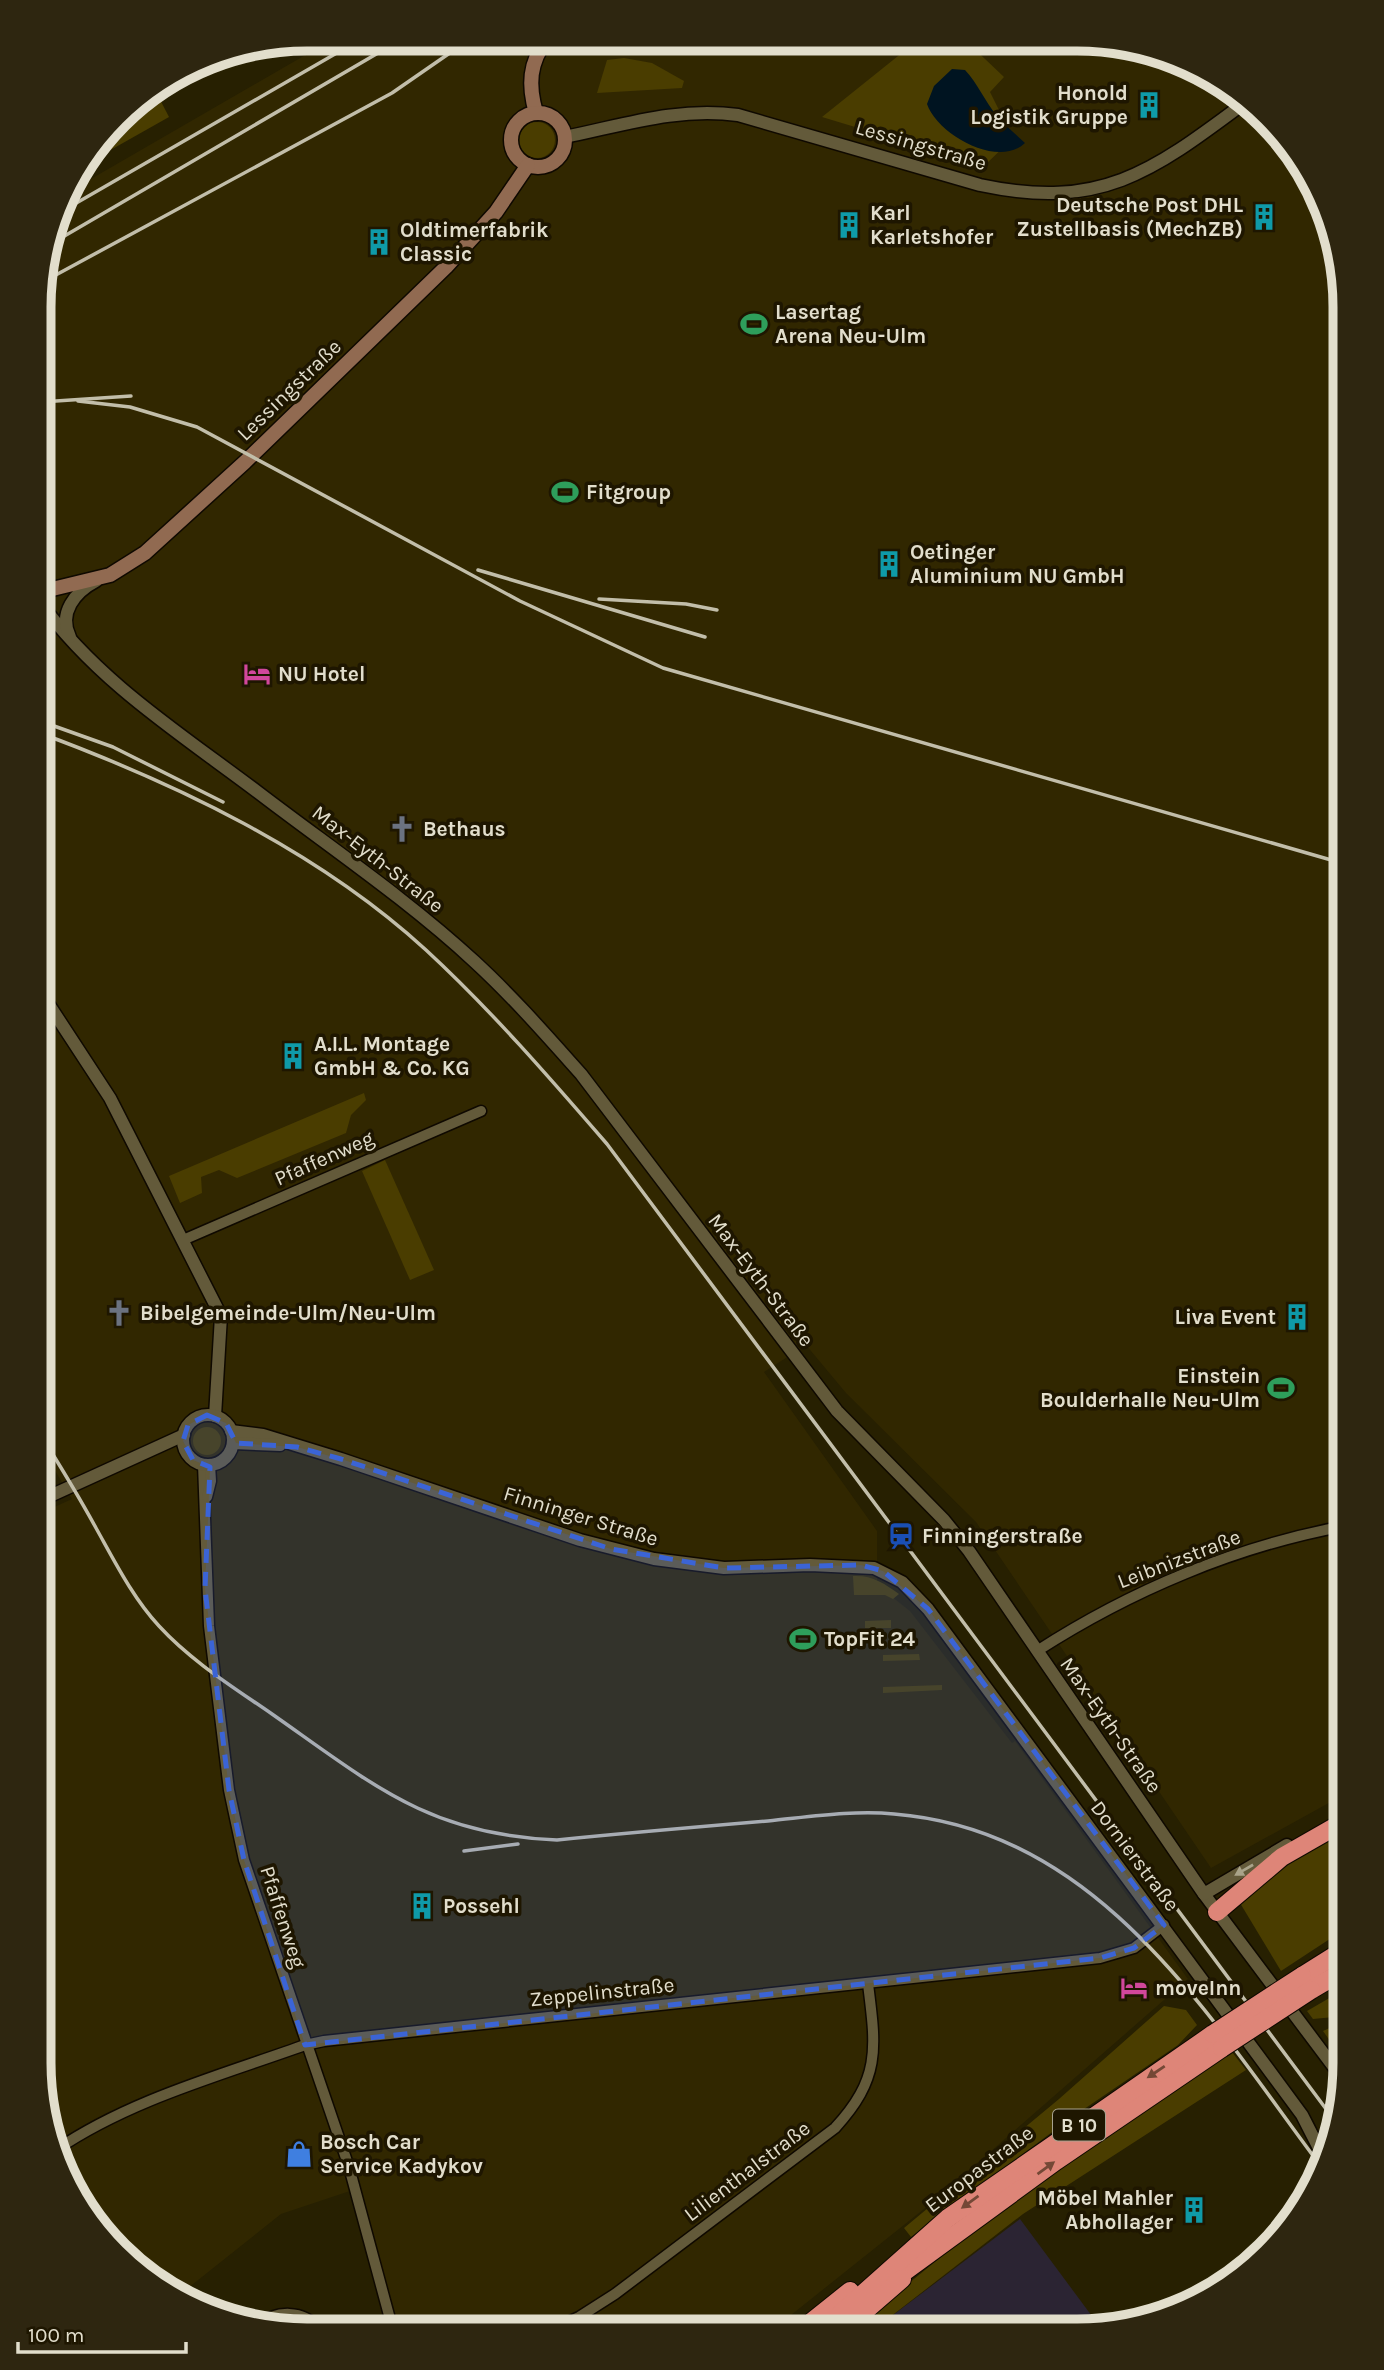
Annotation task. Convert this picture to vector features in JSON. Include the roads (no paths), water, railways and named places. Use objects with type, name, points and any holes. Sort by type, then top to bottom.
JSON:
[{"type":"highway","points":[[1217,1912],[1282,1857],[1333,1828]]},
{"type":"highway","name":"Europastraße","points":[[841,2319],[948,2218],[1306,1983],[1333,1959]]},
{"type":"highway","name":"Europastraße","points":[[1306,1983],[1333,1974]]},
{"type":"highway","name":"Europastraße","points":[[844,2319],[1217,2041]]},
{"type":"highway","points":[[816,2319],[948,2218]]},
{"type":"main road","points":[[536,113],[529,79],[538,51]]},
{"type":"main road","points":[[536,113],[552,117],[559,123],[565,137],[564,147],[553,163],[544,166],[528,165],[513,150],[512,134],[521,120],[536,113]]},
{"type":"main road","name":"Lessingstraße","points":[[51,589],[110,575],[129,565],[154,545],[388,324],[496,212],[528,165]]},
{"type":"street","name":"Lessingstraße","points":[[565,137],[661,115],[716,112],[738,115],[980,185],[1012,191],[1061,194],[1083,192],[1128,178],[1163,160],[1238,108]]},
{"type":"street","points":[[78,649],[66,630],[67,611],[82,589],[110,575]]},
{"type":"street","name":"Max-Eyth-Straße","points":[[51,616],[78,649],[149,710],[419,915],[474,961],[517,1003],[581,1074],[837,1411],[944,1520],[1204,1894],[1333,2066]]},
{"type":"street","points":[[51,1008],[110,1098],[222,1316],[219,1363],[211,1416]]},
{"type":"street","name":"Pfaffenweg","points":[[183,1240],[481,1111]]},
{"type":"street","points":[[211,1416],[223,1420],[232,1437],[224,1460],[206,1465],[188,1455],[184,1438],[192,1421],[211,1416]]},
{"type":"street","name":"Finninger Straße","points":[[232,1437],[263,1435],[580,1540],[654,1559],[724,1568],[861,1565],[883,1571],[902,1582]]},
{"type":"street","points":[[51,1495],[124,1460],[184,1438]]},
{"type":"street","name":"Pfaffenweg","points":[[206,1465],[205,1590],[229,1790],[244,1860],[305,2045],[349,2167],[390,2319]]},
{"type":"street","name":"Leibnizstraße","points":[[1037,1651],[1106,1610],[1164,1582],[1264,1547],[1333,1529]]},
{"type":"street","name":"Dornierstraße","points":[[902,1582],[928,1609],[1164,1926],[1302,2115],[1319,2148]]},
{"type":"street","points":[[1204,1894],[1333,1818]]},
{"type":"street","name":"Zeppelinstraße","points":[[64,2145],[111,2118],[305,2045],[1119,1955],[1134,1948],[1164,1926]]},
{"type":"street","name":"Lilienthalstraße","points":[[575,2319],[615,2294],[835,2128],[861,2096],[872,2063],[868,1984]]},
{"type":"street","points":[[271,2317],[286,2313],[306,2319]]},
{"type":"water","points":[[952,69],[965,70],[997,116],[1025,143],[1013,150],[985,150],[955,136],[943,126],[927,104],[934,86]]},
{"type":"railway","points":[[71,206],[340,51]]},
{"type":"railway","points":[[60,239],[381,51]]},
{"type":"railway","points":[[53,277],[392,93],[453,51]]},
{"type":"railway","points":[[51,401],[131,396]]},
{"type":"railway","points":[[78,401],[130,407],[197,427],[520,601],[663,668],[1333,861]]},
{"type":"railway","points":[[478,570],[705,637]]},
{"type":"railway","points":[[599,599],[686,604],[717,610]]},
{"type":"railway","points":[[51,725],[113,747],[223,802]]},
{"type":"railway","points":[[51,737],[143,774],[293,851],[384,914],[426,950],[497,1020],[607,1144],[1328,2112]]},
{"type":"railway","points":[[51,1452],[141,1604],[171,1639],[213,1673],[341,1763],[404,1801],[473,1828],[512,1836],[557,1840],[863,1813],[894,1814],[968,1828],[1033,1856],[1091,1894],[1144,1942],[1192,1995],[1238,2053],[1315,2158]]},
{"type":"railway","points":[[464,1851],[518,1844]]},
{"type":"place","name":"Honold Logistik Gruppe","points":[[1149,105]]},
{"type":"place","name":"Deutsche Post DHL Zustellbasis (MechZB)","points":[[1264,217]]},
{"type":"place","name":"Karl Karletshofer","points":[[849,225]]},
{"type":"place","name":"Oldtimerfabrik Classic","points":[[379,242]]},
{"type":"place","name":"Lasertag Arena Neu-Ulm","points":[[754,324]]},
{"type":"place","name":"Fitgroup","points":[[565,492]]},
{"type":"place","name":"Oetinger Aluminium NU GmbH","points":[[889,564]]},
{"type":"place","name":"NU Hotel","points":[[257,674]]},
{"type":"place","name":"Bethaus","points":[[402,829]]},
{"type":"place","name":"A.I.L. Montage GmbH & Co. KG","points":[[293,1056]]},
{"type":"place","name":"Bibelgemeinde-Ulm/Neu-Ulm","points":[[119,1313]]},
{"type":"place","name":"Liva Event","points":[[1297,1317]]},
{"type":"place","name":"Einstein Boulderhalle Neu-Ulm","points":[[1281,1388]]},
{"type":"place","name":"Finningerstraße","points":[[901,1536]]},
{"type":"place","name":"TopFit 24","points":[[803,1639]]},
{"type":"place","name":"Possehl","points":[[422,1906]]},
{"type":"place","name":"moveInn","points":[[1134,1988]]},
{"type":"place","name":"Bosch Car Service Kadykov","points":[[299,2154]]},
{"type":"place","name":"Möbel Mahler Abhollager","points":[[1194,2210]]}]
